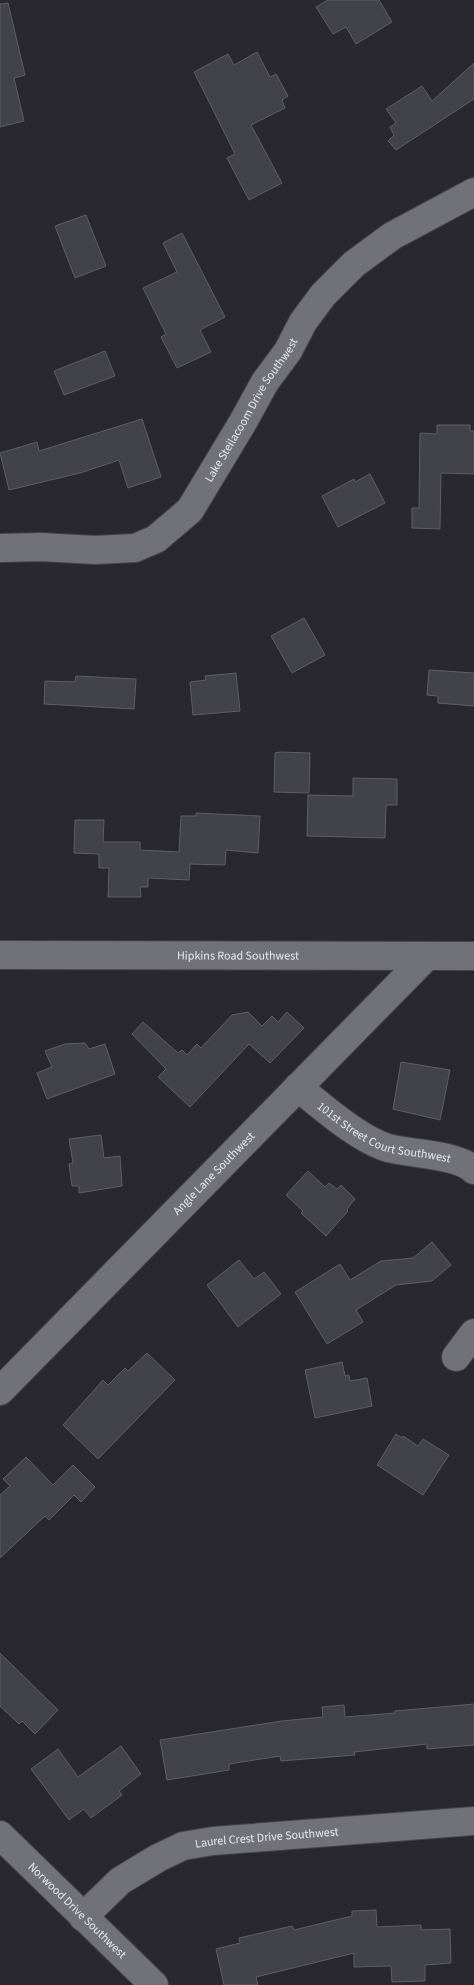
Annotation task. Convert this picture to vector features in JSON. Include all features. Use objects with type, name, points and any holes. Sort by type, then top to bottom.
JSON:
[{"type":"street","name":"Lake Steilacoom Drive Southwest","points":[[0,548],[38,547],[94,550],[135,548],[156,539],[190,510],[265,382],[288,351],[304,322],[323,295],[354,264],[392,236],[474,192]]},
{"type":"street","name":"Hipkins Road Southwest","points":[[0,955],[474,956]]},
{"type":"street","name":"Angle Lane Southwest","points":[[0,1391],[426,957]]},
{"type":"street","name":"101st Street Court Southwest","points":[[298,1087],[330,1114],[387,1147],[455,1161],[474,1170]]},
{"type":"street","points":[[456,1357],[474,1333]]},
{"type":"street","name":"Laurel Crest Drive Southwest","points":[[83,1918],[120,1881],[158,1858],[183,1846],[213,1841],[474,1821]]},
{"type":"street","name":"Norwood Drive Southwest","points":[[0,1835],[83,1918],[154,1985]]},
{"type":"building","points":[[328,0],[379,0],[392,22],[356,44],[346,27],[333,34],[316,7]]},
{"type":"building","points":[[8,3],[25,75],[14,78],[24,121],[0,127],[0,4]]},
{"type":"building","points":[[257,52],[270,77],[276,74],[288,96],[282,100],[285,108],[251,125],[282,183],[249,200],[227,158],[235,154],[194,72],[228,54],[234,65]]},
{"type":"building","points":[[474,63],[474,99],[396,150],[388,141],[394,135],[390,127],[396,123],[386,109],[422,86],[432,101]]},
{"type":"building","points":[[86,215],[106,266],[75,278],[55,226]]},
{"type":"building","points":[[182,233],[225,317],[200,330],[211,352],[177,368],[161,337],[166,334],[143,288],[177,272],[163,243]]},
{"type":"building","points":[[105,351],[115,376],[64,395],[54,371]]},
{"type":"building","points":[[142,419],[161,477],[128,488],[119,460],[80,473],[9,490],[0,453],[37,442],[39,451]]},
{"type":"building","points":[[437,425],[470,425],[470,431],[474,431],[474,474],[441,473],[440,529],[412,528],[412,508],[419,508],[420,433],[437,434]]},
{"type":"building","points":[[370,474],[385,503],[338,527],[322,496],[354,479],[355,482]]},
{"type":"building","points":[[304,618],[325,655],[292,673],[271,636]]},
{"type":"building","points":[[429,670],[474,673],[474,706],[438,703],[438,696],[427,695]]},
{"type":"building","points":[[236,673],[240,711],[193,715],[190,682],[206,680],[205,676]]},
{"type":"building","points":[[76,676],[136,679],[134,709],[44,704],[45,681],[75,682]]},
{"type":"building","points":[[275,753],[310,753],[309,793],[274,792]]},
{"type":"building","points":[[353,778],[397,779],[397,805],[386,805],[385,838],[307,836],[308,795],[353,796]]},
{"type":"building","points":[[196,813],[260,816],[258,853],[226,850],[225,865],[190,864],[189,880],[148,878],[148,887],[140,887],[141,897],[108,897],[109,868],[99,868],[99,854],[74,853],[75,820],[104,820],[103,842],[140,842],[140,850],[179,852],[181,816],[196,816]]},
{"type":"building","points":[[248,1012],[262,1026],[272,1016],[278,1022],[287,1012],[304,1028],[270,1063],[249,1044],[190,1107],[158,1077],[166,1069],[132,1034],[143,1022],[178,1053],[182,1050],[187,1055],[197,1044],[201,1048],[232,1015]]},
{"type":"building","points":[[85,1043],[89,1049],[105,1044],[115,1074],[47,1099],[37,1073],[52,1067],[45,1051],[65,1044]]},
{"type":"building","points":[[401,1062],[450,1070],[440,1120],[393,1109]]},
{"type":"building","points":[[101,1135],[104,1158],[120,1156],[122,1186],[79,1193],[79,1186],[72,1186],[69,1164],[73,1163],[69,1139]]},
{"type":"building","points":[[308,1171],[325,1187],[329,1183],[337,1189],[341,1185],[355,1199],[348,1211],[326,1236],[301,1213],[303,1211],[286,1195]]},
{"type":"building","points":[[432,1242],[451,1265],[432,1281],[396,1285],[356,1310],[363,1322],[327,1344],[295,1292],[340,1264],[350,1280],[381,1261],[413,1258]]},
{"type":"building","points":[[239,1260],[254,1279],[264,1272],[281,1294],[238,1327],[207,1285]]},
{"type":"building","points":[[147,1353],[175,1380],[98,1459],[63,1425],[103,1380],[108,1385],[125,1368],[128,1371]]},
{"type":"building","points":[[342,1362],[345,1376],[349,1375],[350,1381],[367,1378],[372,1406],[315,1418],[305,1370]]},
{"type":"building","points":[[396,1434],[402,1438],[403,1436],[418,1446],[423,1439],[449,1455],[423,1495],[377,1465]]},
{"type":"building","points":[[26,1457],[53,1485],[73,1465],[95,1487],[81,1502],[74,1495],[49,1520],[45,1516],[0,1558],[0,1495],[10,1486],[3,1479]]},
{"type":"building","points":[[0,1653],[58,1710],[35,1734],[22,1721],[19,1724],[0,1706]]},
{"type":"building","points":[[474,1704],[474,1745],[427,1749],[427,1744],[354,1752],[355,1755],[281,1761],[280,1756],[229,1764],[229,1770],[167,1780],[160,1740],[282,1721],[323,1717],[322,1707],[344,1705],[345,1717]]},
{"type":"building","points":[[121,1746],[141,1774],[119,1791],[122,1795],[91,1818],[84,1809],[69,1820],[31,1769],[58,1749],[78,1777]]},
{"type":"building","points":[[376,1910],[377,1927],[421,1925],[421,1930],[450,1929],[451,1963],[425,1965],[425,1981],[392,1982],[391,1966],[354,1967],[354,1953],[256,1977],[258,1985],[224,1985],[216,1949],[240,1943],[239,1938],[292,1926],[294,1930],[352,1916],[352,1911]]}]
